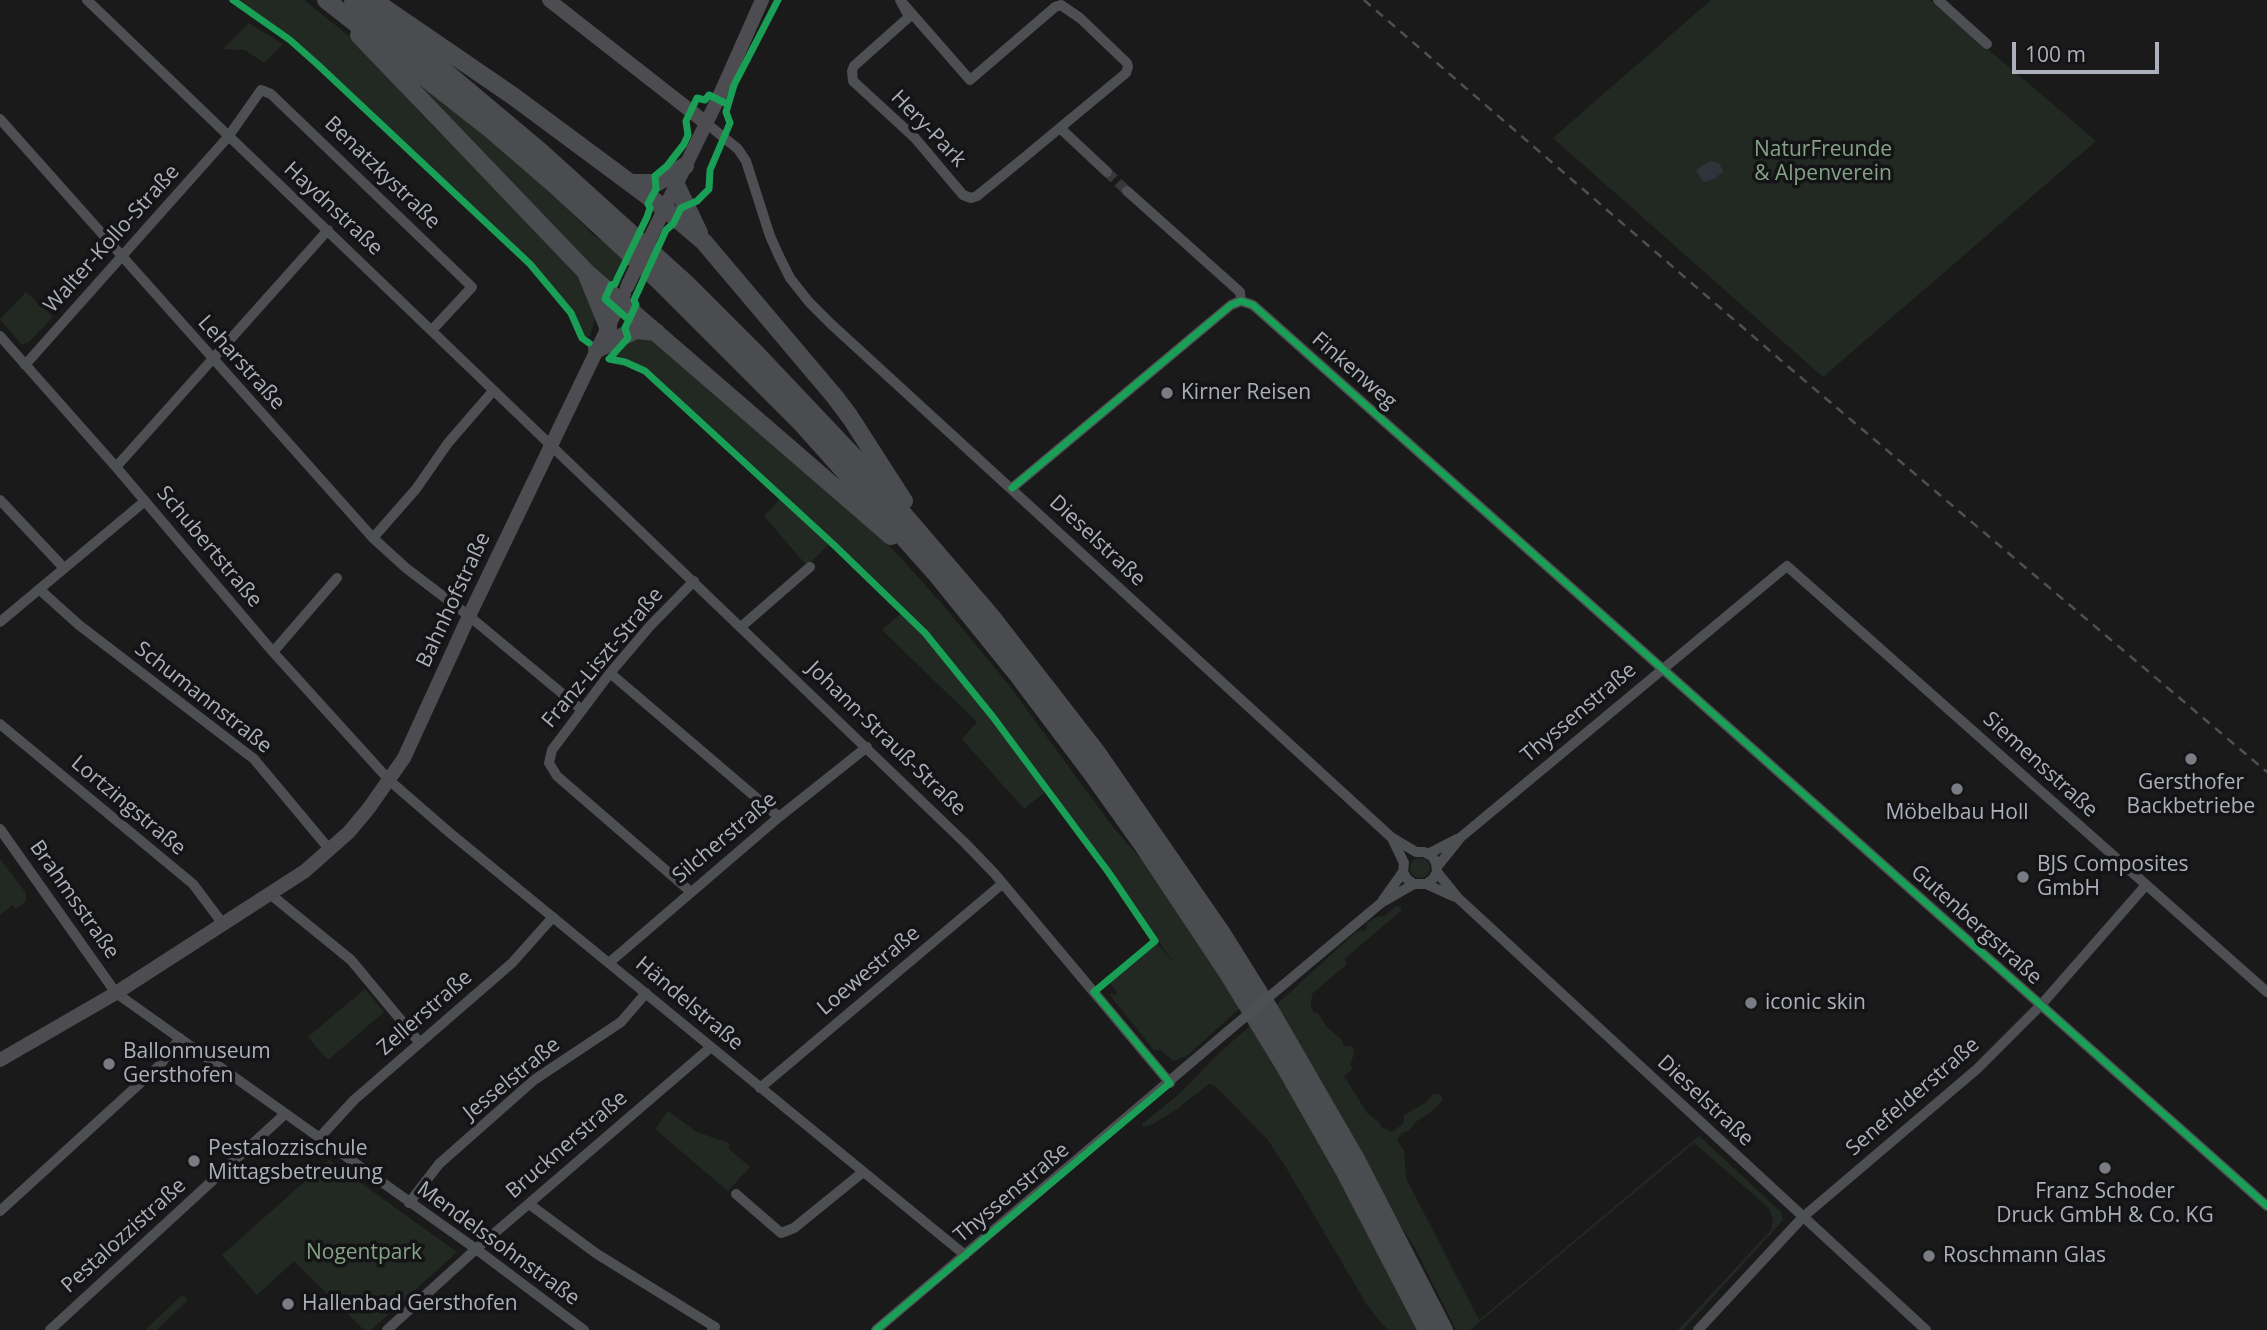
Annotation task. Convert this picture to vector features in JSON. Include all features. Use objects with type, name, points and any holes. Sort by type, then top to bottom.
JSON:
[{"type":"highway","points":[[326,0],[586,272],[624,294],[656,332],[937,575]]},
{"type":"highway","points":[[326,0],[498,136],[660,282],[744,363],[845,470],[937,575],[1017,674],[1090,771],[1229,975],[1327,1141],[1427,1330]]},
{"type":"highway","points":[[353,0],[483,103],[667,266],[791,390],[925,537],[999,626],[1098,754],[1221,932],[1271,1012],[1357,1161],[1444,1330]]},
{"type":"highway","points":[[373,0],[458,57],[632,183],[661,216],[704,242]]},
{"type":"highway","points":[[632,183],[656,183],[685,166]]},
{"type":"highway","points":[[676,185],[704,242],[850,417],[925,537]]},
{"type":"highway","points":[[586,272],[608,327]]},
{"type":"highway","points":[[597,349],[636,330],[656,332]]},
{"type":"main road","points":[[549,0],[706,123]]},
{"type":"main road","name":"Bahnhofstraße","points":[[0,1060],[116,993],[305,871],[349,832],[390,781],[404,758],[762,0]]},
{"type":"street","name":"Haydnstraße","points":[[87,0],[551,447]]},
{"type":"street","name":"Hery-Park","points":[[900,0],[970,80],[1055,7],[1061,5],[1068,8],[1128,67],[1126,73],[977,197],[963,195],[915,138],[856,85],[852,77],[854,66],[859,60],[909,18],[900,0]]},
{"type":"street","points":[[1938,0],[1987,44]]},
{"type":"street","name":"Benatzkystraße","points":[[228,138],[261,90],[271,94],[472,287],[432,330]]},
{"type":"street","name":"Leharstraße","points":[[0,119],[373,538],[406,568],[470,616],[582,710]]},
{"type":"street","name":"Dieselstraße","points":[[706,123],[738,149],[746,162],[770,236],[790,278],[831,324],[1391,837],[1434,859],[1437,869],[1458,898],[1926,1330]]},
{"type":"street","points":[[1060,128],[1107,172]]},
{"type":"street","name":"Walter-Kollo-Straße","points":[[25,365],[228,138]]},
{"type":"street","points":[[1012,488],[1231,305],[1241,302],[1240,292],[1127,191]]},
{"type":"street","points":[[116,467],[328,230]]},
{"type":"street","name":"Finkenweg","points":[[1241,302],[1253,305],[1662,669]]},
{"type":"street","name":"Schubertstraße","points":[[0,336],[116,467],[273,652],[390,781]]},
{"type":"street","points":[[373,538],[416,489],[448,443],[493,391]]},
{"type":"street","name":"Johann-Strauß-Straße","points":[[551,447],[742,626],[983,860],[1170,1083]]},
{"type":"street","points":[[0,622],[145,501]]},
{"type":"street","points":[[2,507],[64,568]]},
{"type":"street","name":"Thyssenstraße","points":[[1428,854],[1461,837],[1787,566]]},
{"type":"street","name":"Siemensstraße","points":[[1787,566],[2267,992]]},
{"type":"street","points":[[742,626],[810,568]]},
{"type":"street","points":[[273,652],[337,578]]},
{"type":"street","name":"Franz-Liszt-Straße","points":[[691,892],[557,776],[549,763],[551,752],[610,673],[694,581]]},
{"type":"street","name":"Schumannstraße","points":[[39,589],[79,625],[254,759],[330,850]]},
{"type":"street","name":"Gutenbergstraße","points":[[1662,669],[2267,1206]]},
{"type":"street","points":[[610,673],[779,817]]},
{"type":"street","name":"Lortzingstraße","points":[[0,724],[193,884],[223,924]]},
{"type":"street","name":"Silcherstraße","points":[[610,962],[779,817],[867,747]]},
{"type":"street","name":"Händelstraße","points":[[390,781],[450,834],[610,962],[965,1255]]},
{"type":"street","name":"Brahmsstraße","points":[[0,829],[116,993]]},
{"type":"street","name":"Dieselstraße","points":[[1391,837],[1407,879],[1414,884],[1426,884],[1458,898]]},
{"type":"street","name":"Thyssenstraße","points":[[1437,869],[1461,837]]},
{"type":"street","points":[[1404,867],[1409,856],[1416,852]]},
{"type":"street","name":"Thyssenstraße","points":[[1381,903],[1404,867]]},
{"type":"street","points":[[1426,884],[1433,879],[1437,869]]},
{"type":"street","name":"Loewestraße","points":[[760,1088],[1002,884]]},
{"type":"street","name":"Thyssenstraße","points":[[876,1330],[1381,903],[1414,884]]},
{"type":"street","name":"Senefelderstraße","points":[[1698,1330],[1803,1217],[1971,1074],[2040,1005],[2146,885]]},
{"type":"street","points":[[270,894],[351,960],[420,1044]]},
{"type":"street","name":"Zellerstraße","points":[[320,1137],[354,1100],[512,963],[553,917]]},
{"type":"street","name":"Mendelssohnstraße","points":[[116,993],[476,1249],[584,1330]]},
{"type":"street","name":"Jesselstraße","points":[[409,1203],[439,1164],[534,1080],[621,1022],[646,993]]},
{"type":"street","points":[[0,1211],[160,1065],[180,1038]]},
{"type":"street","name":"Brucknerstraße","points":[[387,1330],[476,1249],[711,1047]]},
{"type":"street","name":"Pestalozzistraße","points":[[50,1330],[285,1114]]},
{"type":"street","points":[[736,1194],[781,1233],[794,1228],[863,1172]]},
{"type":"street","points":[[528,1204],[626,1274],[715,1327],[712,1330]]},
{"type":"green space","points":[[240,0],[304,0],[355,41],[424,117],[573,270],[581,281],[596,316],[590,336],[582,335],[575,314],[506,237],[332,74],[291,38]]},
{"type":"green space","name":"NaturFreunde & Alpenverein","points":[[1711,0],[1930,0],[2096,141],[1823,377],[1553,138]]},
{"type":"green space","points":[[249,23],[283,44],[264,63],[245,50],[223,49]]},
{"type":"green space","points":[[385,54],[558,199],[593,235],[617,251],[623,258],[611,282],[608,283]]},
{"type":"green space","points":[[26,292],[53,317],[28,343],[21,344],[0,319]]},
{"type":"green space","points":[[646,335],[899,556],[1008,684],[1113,827],[1146,865],[1240,1008],[1188,1055],[1174,1061],[1160,1050],[1154,1050],[1109,994],[1115,996],[1117,992],[1109,982],[1157,943],[1176,966],[1049,788],[926,631],[905,610],[648,371],[614,357],[624,343]]},
{"type":"green space","points":[[780,499],[829,544],[807,566],[764,516]]},
{"type":"green space","points":[[902,613],[923,633],[1046,791],[1024,809],[962,739],[977,722],[882,630]]},
{"type":"green space","points":[[1416,858],[1424,858],[1430,868],[1424,878],[1416,878],[1410,872],[1410,864]]},
{"type":"green space","points":[[0,859],[26,893],[26,901],[16,909],[13,905],[0,915]]},
{"type":"green space","points":[[1396,906],[1401,907],[1401,911],[1344,959],[1347,964],[1312,994],[1311,1005],[1313,1012],[1318,1013],[1344,1046],[1353,1047],[1354,1054],[1350,1065],[1353,1069],[1344,1076],[1367,1113],[1379,1122],[1381,1127],[1392,1132],[1404,1123],[1404,1115],[1425,1103],[1433,1094],[1440,1094],[1443,1099],[1397,1140],[1404,1150],[1406,1178],[1479,1320],[1699,1136],[1781,1212],[1783,1220],[1683,1330],[1678,1330],[1771,1230],[1773,1219],[1769,1208],[1694,1143],[1470,1330],[1456,1330],[1415,1248],[1276,1005],[1356,932],[1366,930],[1367,923],[1386,915]]},
{"type":"green space","points":[[365,989],[384,1012],[328,1060],[308,1037]]},
{"type":"green space","points":[[1251,1025],[1310,1125],[1419,1330],[1389,1330],[1382,1324],[1367,1305],[1267,1139],[1214,1085],[1209,1084],[1177,1109],[1152,1125],[1143,1127],[1142,1124],[1177,1096]]},
{"type":"green space","points":[[668,1111],[697,1132],[729,1143],[729,1149],[750,1167],[728,1191],[655,1129]]},
{"type":"green space","name":"Nogentpark","points":[[329,1160],[457,1252],[371,1330],[364,1330],[294,1261],[257,1295],[222,1255]]},
{"type":"green space","points":[[182,1295],[188,1300],[157,1330],[145,1330]]},
{"type":"shaded area","points":[[1710,161],[1719,163],[1723,171],[1706,182],[1696,170]]},
{"type":"tunnel","points":[[1107,172],[1127,191]]},
{"type":"railway","points":[[1364,0],[1791,369],[2267,772]]},
{"type":"cycle path","points":[[233,0],[290,40],[530,264],[571,313],[582,338],[589,343]]},
{"type":"cycle path","points":[[778,0],[734,85],[726,112],[730,123],[710,170],[709,189],[697,201],[681,208],[673,224],[666,230],[634,300],[636,305],[625,328],[628,338],[609,359],[625,362],[645,371],[834,545],[925,633],[993,717],[1109,873],[1155,941],[1094,992],[1170,1083],[876,1330]]},
{"type":"cycle path","points":[[629,320],[605,299],[647,217],[650,208],[648,204],[656,189],[655,176],[667,166],[684,144],[688,135],[686,121],[697,98],[705,100],[709,95],[727,104]]},
{"type":"cycle path","points":[[1012,488],[1231,305],[1241,301],[1253,305],[2267,1206]]},
{"type":"place","name":"Kirner Reisen","points":[[1167,393]]},
{"type":"place","name":"Gersthofer Backbetriebe","points":[[2191,759]]},
{"type":"place","name":"Möbelbau Holl","points":[[1957,789]]},
{"type":"place","name":"BJS Composites GmbH","points":[[2023,877]]},
{"type":"place","name":"iconic skin","points":[[1751,1003]]},
{"type":"place","name":"Ballonmuseum Gersthofen","points":[[109,1064]]},
{"type":"place","name":"Pestalozzischule Mittagsbetreuung","points":[[194,1161]]},
{"type":"place","name":"Franz Schoder Druck GmbH & Co. KG","points":[[2105,1168]]},
{"type":"place","name":"Roschmann Glas","points":[[1929,1256]]},
{"type":"place","name":"Hallenbad Gersthofen","points":[[288,1304]]}]
